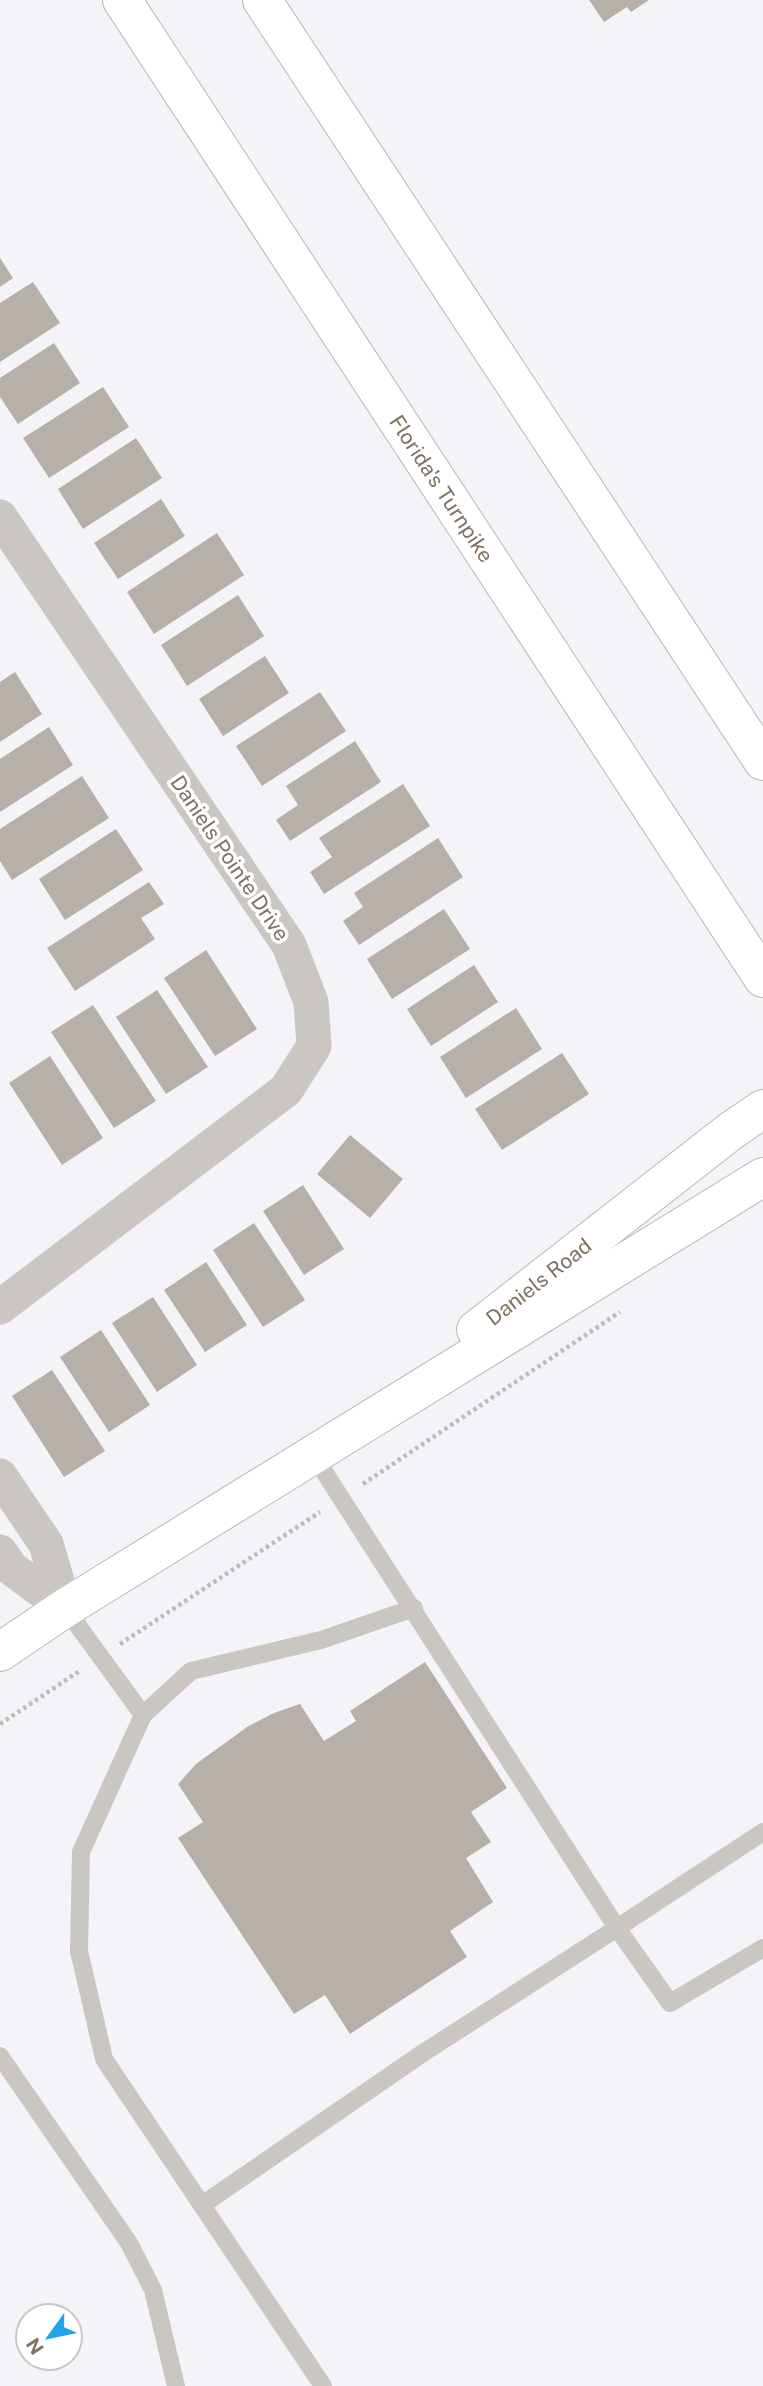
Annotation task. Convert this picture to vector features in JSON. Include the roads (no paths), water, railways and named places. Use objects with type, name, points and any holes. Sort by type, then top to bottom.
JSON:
[{"type":"main road","name":"Florida's Turnpike","points":[[122,0],[763,978]]},
{"type":"main road","points":[[262,0],[763,761]]},
{"type":"main road","name":"Daniels Road","points":[[314,1456],[732,1130],[763,1109]]},
{"type":"main road","name":"Daniels Road","points":[[0,1652],[65,1608],[763,1177]]},
{"type":"street","name":"Daniels Pointe Drive","points":[[0,517],[289,945],[311,1002],[314,1046],[286,1090],[0,1307]]},
{"type":"street","points":[[0,1476],[46,1544],[65,1608]]},
{"type":"street","points":[[0,1552],[11,1568],[65,1608]]},
{"type":"lane","points":[[314,1456],[617,1928],[670,2003],[763,1948]]},
{"type":"lane","points":[[65,1608],[144,1714]]},
{"type":"lane","points":[[323,2386],[104,2059],[79,1951],[81,1852],[144,1714],[191,1671],[321,1640],[414,1608]]},
{"type":"lane","points":[[202,2205],[423,2053],[763,1832]]},
{"type":"lane","points":[[0,2056],[129,2243],[153,2290],[176,2386]]}]
